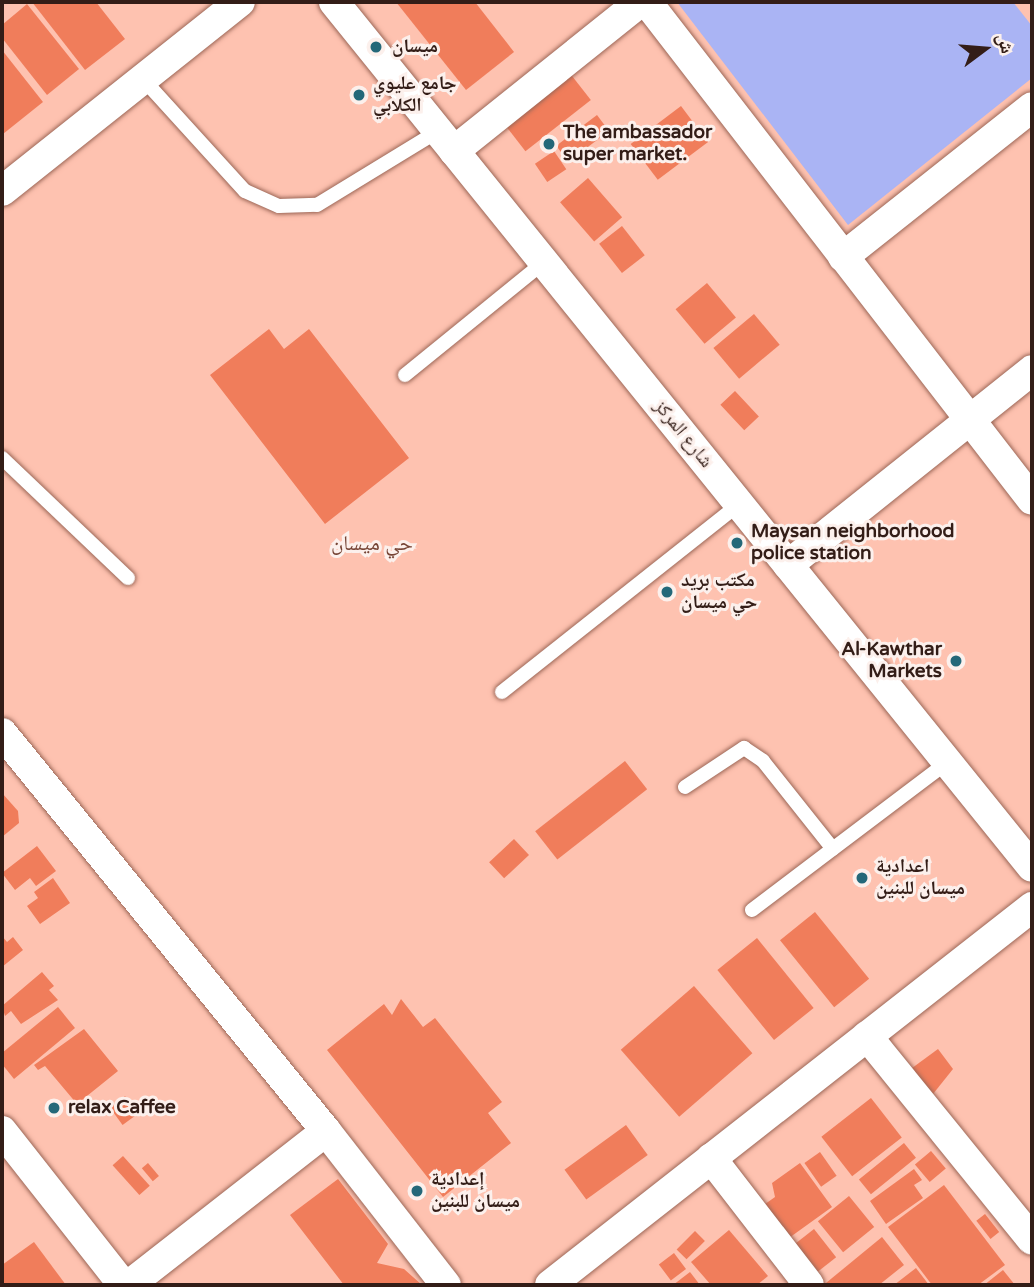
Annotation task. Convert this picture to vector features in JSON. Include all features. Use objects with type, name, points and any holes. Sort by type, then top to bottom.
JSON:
[{"type":"street","points":[[2,191],[240,2]]},
{"type":"street","name":"شارع المركز","points":[[334,2],[1032,867]]},
{"type":"street","points":[[446,141],[640,2]]},
{"type":"street","points":[[647,2],[1032,500]]},
{"type":"street","points":[[843,257],[1032,107]]},
{"type":"street","points":[[788,565],[1032,370]]},
{"type":"street","points":[[2,733],[326,1130],[446,1285]]},
{"type":"street","points":[[550,1285],[1032,907]]},
{"type":"street","points":[[867,1036],[1032,1240]]},
{"type":"street","points":[[2,1130],[123,1285]]},
{"type":"street","points":[[129,1285],[326,1130]]},
{"type":"street","points":[[711,1158],[809,1285]]},
{"type":"lane","points":[[143,79],[245,191],[279,206],[317,205],[446,141]]},
{"type":"lane","points":[[405,375],[544,262]]},
{"type":"lane","points":[[2,458],[128,578]]},
{"type":"lane","points":[[502,692],[739,504]]},
{"type":"lane","points":[[685,787],[744,748],[763,761],[833,849]]},
{"type":"lane","points":[[752,910],[948,762]]},
{"type":"shaded area","points":[[677,2],[1013,2],[1032,26],[1032,78],[848,225]]},
{"type":"building","points":[[32,2],[96,2],[125,39],[85,70]]},
{"type":"building","points":[[396,2],[475,2],[514,52],[466,90]]},
{"type":"building","points":[[27,4],[79,69],[47,95],[2,38],[2,25]]},
{"type":"building","points":[[2,50],[43,102],[3,134],[2,132]]},
{"type":"building","points":[[565,67],[591,100],[525,151],[500,118]]},
{"type":"building","points":[[681,106],[708,142],[658,180],[631,144]]},
{"type":"building","points":[[597,115],[609,131],[568,162],[556,146]]},
{"type":"building","points":[[554,151],[566,169],[547,182],[535,164]]},
{"type":"building","points":[[588,178],[622,217],[594,242],[560,202]]},
{"type":"building","points":[[622,226],[645,255],[622,273],[599,244]]},
{"type":"building","points":[[707,283],[736,317],[705,344],[676,309]]},
{"type":"building","points":[[754,314],[780,345],[739,379],[713,348]]},
{"type":"building","points":[[269,329],[284,349],[309,329],[409,458],[325,524],[210,375]]},
{"type":"building","points":[[735,391],[759,417],[744,430],[720,405]]},
{"type":"building","points":[[625,761],[647,789],[557,860],[535,831]]},
{"type":"building","points":[[2,793],[18,811],[19,823],[2,837]]},
{"type":"building","points":[[514,839],[529,855],[504,878],[489,862]]},
{"type":"building","points":[[37,846],[56,871],[36,886],[30,878],[15,890],[2,873]]},
{"type":"building","points":[[53,878],[70,903],[40,924],[27,906],[38,898],[34,892]]},
{"type":"building","points":[[815,912],[869,979],[834,1007],[780,940]]},
{"type":"building","points":[[2,936],[7,942],[13,937],[23,950],[2,967]]},
{"type":"building","points":[[757,938],[814,1008],[774,1040],[717,970]]},
{"type":"building","points":[[42,972],[54,986],[49,990],[58,1000],[21,1024],[11,1011],[5,1016],[2,1006]]},
{"type":"building","points":[[694,986],[752,1053],[679,1117],[621,1050]]},
{"type":"building","points":[[401,999],[423,1027],[435,1018],[502,1102],[488,1113],[511,1143],[443,1197],[327,1050],[384,1004],[392,1015]]},
{"type":"building","points":[[58,1007],[75,1028],[14,1079],[2,1064],[2,1053]]},
{"type":"building","points":[[84,1029],[118,1071],[77,1104],[45,1066],[38,1070],[34,1065]]},
{"type":"building","points":[[938,1049],[953,1069],[929,1099],[908,1071]]},
{"type":"building","points":[[125,1096],[138,1114],[123,1125],[110,1107]]},
{"type":"building","points":[[871,1098],[902,1137],[852,1176],[821,1137]]},
{"type":"building","points":[[626,1125],[648,1155],[586,1200],[565,1170]]},
{"type":"building","points":[[904,1143],[916,1158],[871,1194],[859,1180]]},
{"type":"building","points":[[931,1151],[946,1169],[930,1182],[915,1164]]},
{"type":"building","points":[[820,1152],[837,1176],[821,1187],[804,1163]]},
{"type":"building","points":[[123,1156],[150,1186],[139,1195],[113,1165]]},
{"type":"building","points":[[148,1163],[159,1176],[153,1181],[142,1168]]},
{"type":"building","points":[[800,1163],[832,1207],[782,1243],[758,1209],[775,1197],[772,1183]]},
{"type":"building","points":[[914,1169],[922,1180],[914,1185],[923,1198],[886,1224],[870,1201]]},
{"type":"building","points":[[338,1179],[388,1244],[377,1263],[404,1269],[422,1285],[344,1285],[290,1215]]},
{"type":"building","points":[[944,1185],[1005,1265],[978,1285],[932,1285],[888,1227]]},
{"type":"building","points":[[849,1196],[874,1227],[843,1252],[818,1221]]},
{"type":"building","points":[[985,1214],[999,1232],[990,1239],[976,1221]]},
{"type":"building","points":[[814,1229],[836,1257],[818,1272],[796,1243]]},
{"type":"building","points":[[729,1230],[768,1276],[757,1285],[711,1285],[691,1262]]},
{"type":"building","points":[[695,1231],[705,1241],[687,1259],[677,1249]]},
{"type":"building","points":[[882,1237],[904,1265],[879,1285],[826,1283]]},
{"type":"building","points":[[34,1242],[66,1285],[2,1285],[2,1265]]},
{"type":"building","points":[[674,1253],[686,1269],[671,1280],[659,1264]]},
{"type":"building","points":[[916,1268],[929,1285],[894,1285]]},
{"type":"building","points":[[1003,1270],[1015,1285],[984,1285]]},
{"type":"building","points":[[690,1272],[700,1285],[673,1285]]},
{"type":"place","name":"ميسان","points":[[376,47]]},
{"type":"place","name":"جامع عليوي الكلابي","points":[[359,95]]},
{"type":"place","name":"The ambassador super market.","points":[[549,144]]},
{"type":"place","name":"Maysan neighborhood police station","points":[[737,543]]},
{"type":"place","name":"مكتب بريد حي ميسان","points":[[667,592]]},
{"type":"place","name":"Al-Kawthar Markets","points":[[956,661]]},
{"type":"place","name":"اعدادية ميسان للبنين","points":[[862,878]]},
{"type":"place","name":"relax Caffee","points":[[54,1108]]},
{"type":"place","name":"إعدادية ميسان للبنين","points":[[417,1191]]},
{"type":"district","name":"حي ميسان","points":[[372,544]]}]
